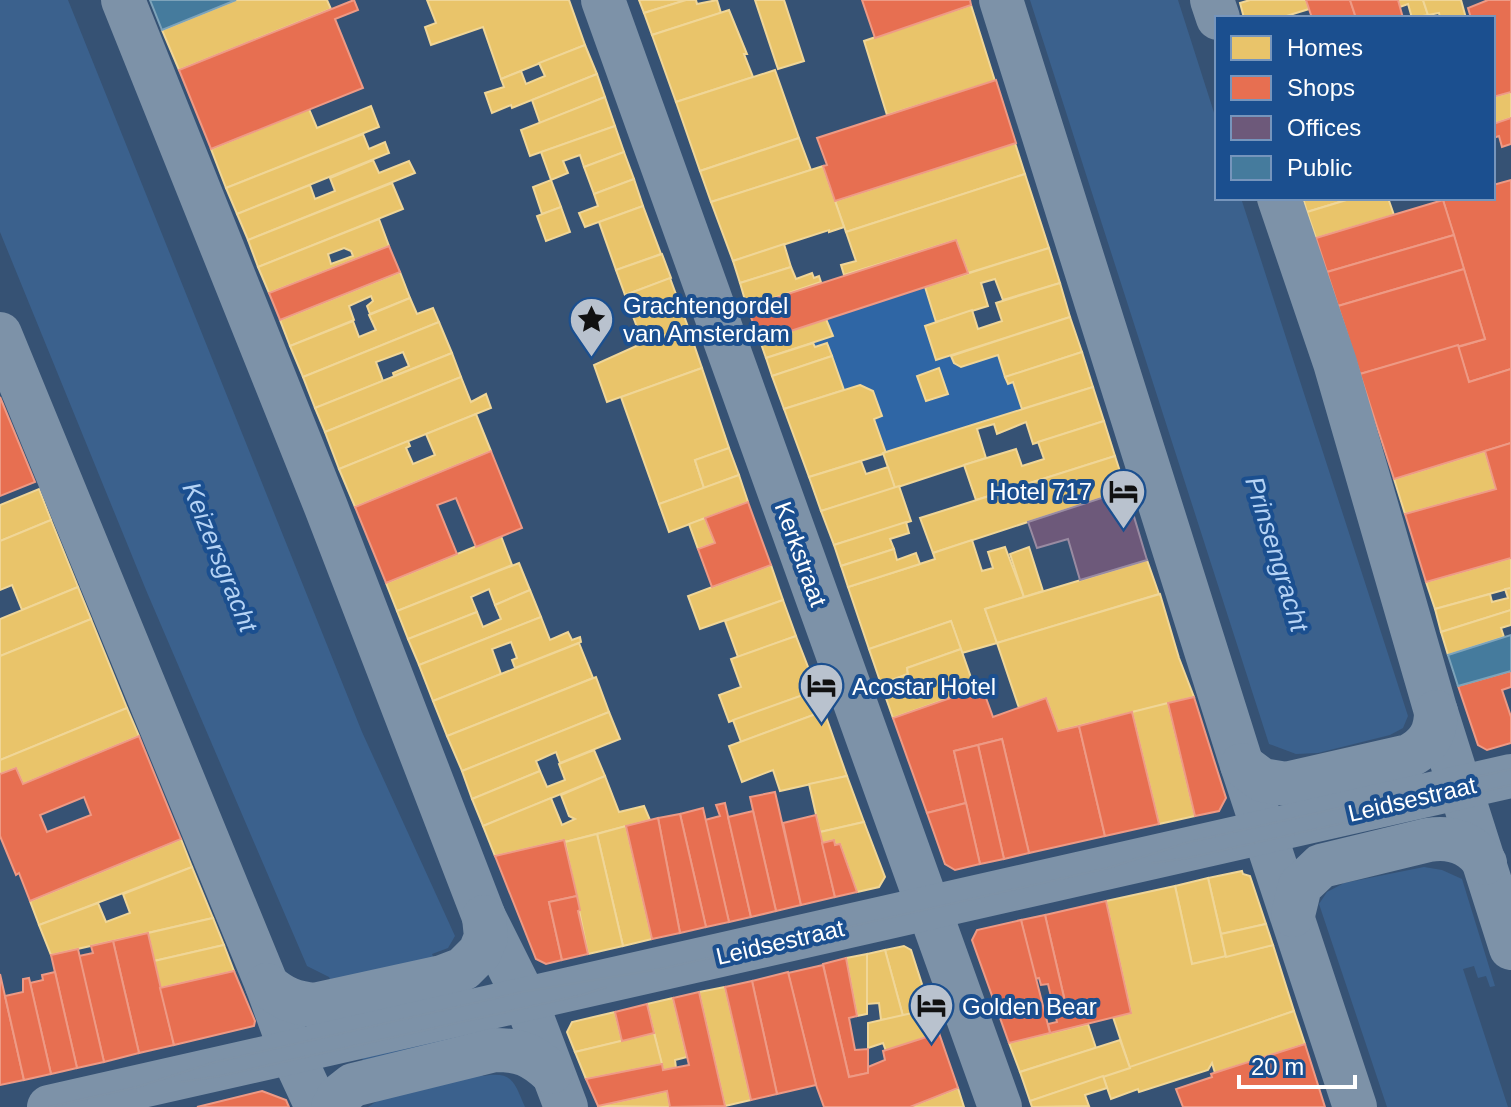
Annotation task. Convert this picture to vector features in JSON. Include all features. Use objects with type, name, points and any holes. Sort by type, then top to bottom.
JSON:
[{"type":"street","points":[[123,0],[326,507],[484,917],[525,999],[558,1090]]},
{"type":"street","name":"Kerkstraat","points":[[603,0],[1000,1107]]},
{"type":"street","points":[[1001,0],[1242,765],[1355,1107]]},
{"type":"street","points":[[1280,200],[1335,363],[1436,712],[1511,948]]},
{"type":"street","points":[[0,334],[267,985],[291,1051],[317,1107]]},
{"type":"street","points":[[1414,776],[1421,749],[1430,738],[1436,712]]},
{"type":"street","points":[[1242,765],[1254,776],[1286,784],[1306,802]]},
{"type":"street","name":"Leidsestraat","points":[[49,1107],[291,1051],[346,1020],[458,1015],[1265,833],[1306,802],[1414,776],[1461,788],[1511,776]]},
{"type":"street","name":"Leidsestraat","points":[[1293,915],[1300,886],[1309,874],[1321,866],[1444,838],[1474,850],[1485,863]]},
{"type":"street","name":"Leidsestraat","points":[[333,1107],[339,1096],[353,1085],[371,1080],[458,1015],[463,969],[480,952],[486,937],[484,917]]},
{"type":"street","name":"Leidsestraat","points":[[267,985],[296,1004],[314,1005],[346,1020]]},
{"type":"street","name":"Leidsestraat","points":[[458,1015],[495,1050],[516,1050],[537,1060],[558,1090]]},
{"type":"shaded area","points":[[925,287],[936,322],[925,326],[936,360],[951,356],[954,363],[961,367],[998,355],[1007,384],[1013,382],[1022,409],[886,453],[874,419],[882,416],[873,391],[860,385],[844,390],[827,343],[815,347],[813,343],[832,336],[826,319]]},
{"type":"water","name":"Keizersgracht","points":[[0,0],[68,0],[362,732],[455,936],[448,948],[432,954],[483,1076],[507,1077],[525,1107],[368,1107],[379,1100],[329,977],[307,966],[146,590],[0,232]]},
{"type":"water","name":"Prinsengracht","points":[[1030,0],[1178,0],[1215,116],[1215,200],[1242,200],[1408,716],[1403,728],[1390,735],[1318,753],[1296,754],[1269,744]]},
{"type":"water","points":[[1424,867],[1442,870],[1462,879],[1495,986],[1490,987],[1486,976],[1478,978],[1474,966],[1463,969],[1508,1107],[1387,1107],[1319,904],[1327,892],[1344,883]]},
{"type":"building: Homes","points":[[236,0],[327,0],[331,9],[179,70],[162,30]]},
{"type":"building: Homes","points":[[427,0],[569,0],[585,45],[501,79],[483,27],[431,45],[425,27],[436,23]]},
{"type":"building: Homes","points":[[639,0],[686,0],[644,13]]},
{"type":"building: Homes","points":[[686,0],[696,0],[697,4],[717,0],[721,13],[652,35],[644,13]]},
{"type":"building: Homes","points":[[755,0],[784,0],[804,61],[778,69]]},
{"type":"building: Homes","points":[[1250,0],[1306,0],[1309,9],[1286,16],[1243,16],[1240,3]]},
{"type":"building: Homes","points":[[1398,0],[1423,0],[1428,15],[1411,16],[1408,4],[1400,7]]},
{"type":"building: Homes","points":[[1423,0],[1461,0],[1465,16],[1440,16],[1439,13],[1428,15]]},
{"type":"building: Homes","points":[[971,5],[995,81],[887,115],[864,41]]},
{"type":"building: Homes","points":[[729,10],[753,77],[676,102],[652,35]]},
{"type":"building: Homes","points":[[585,45],[597,74],[492,113],[485,93],[504,87],[501,79],[521,71],[526,84],[545,76],[539,63]]},
{"type":"building: Homes","points":[[775,70],[799,138],[700,171],[676,102]]},
{"type":"building: Homes","points":[[597,74],[605,97],[540,123],[532,100]]},
{"type":"building: Homes","points":[[1511,92],[1511,118],[1495,123],[1495,96]]},
{"type":"building: Homes","points":[[605,97],[615,126],[530,156],[521,130]]},
{"type":"building: Homes","points":[[371,106],[379,127],[226,188],[211,149],[309,109],[317,128]]},
{"type":"building: Homes","points":[[615,126],[624,152],[584,167],[580,155],[563,161],[568,173],[551,180],[541,152]]},
{"type":"building: Homes","points":[[363,134],[369,149],[385,142],[389,153],[237,214],[226,188]]},
{"type":"building: Homes","points":[[799,138],[811,170],[711,202],[700,171]]},
{"type":"building: Homes","points":[[1015,143],[1025,174],[846,232],[835,201]]},
{"type":"building: Homes","points":[[624,152],[634,179],[594,194],[584,167]]},
{"type":"building: Homes","points":[[373,160],[379,173],[409,161],[415,173],[248,240],[237,214],[310,185],[315,199],[335,191],[330,178]]},
{"type":"building: Homes","points":[[823,166],[844,227],[733,261],[711,202]]},
{"type":"building: Homes","points":[[1025,174],[1049,248],[968,273],[956,240],[844,275],[841,265],[856,261],[846,232]]},
{"type":"building: Homes","points":[[634,179],[643,206],[585,227],[579,213],[598,206],[594,194]]},
{"type":"building: Homes","points":[[551,180],[561,207],[542,214],[533,187]]},
{"type":"building: Homes","points":[[392,183],[403,209],[258,267],[248,240]]},
{"type":"building: Homes","points":[[1304,200],[1346,200],[1307,212]]},
{"type":"building: Homes","points":[[1346,200],[1389,200],[1394,215],[1316,238],[1307,212]]},
{"type":"building: Homes","points":[[643,206],[661,254],[616,270],[599,222]]},
{"type":"building: Homes","points":[[561,207],[570,232],[546,241],[537,216]]},
{"type":"building: Homes","points":[[379,219],[389,246],[269,293],[258,267]],"holes":[[[344,248],[351,251],[353,256],[331,264],[328,254]]]},
{"type":"building: Homes","points":[[784,244],[791,267],[740,283],[733,261]]},
{"type":"building: Homes","points":[[1049,248],[1060,283],[1003,300],[995,279],[981,283],[988,306],[936,322],[925,287]]},
{"type":"building: Homes","points":[[662,254],[671,278],[625,295],[616,270]]},
{"type":"building: Homes","points":[[791,267],[796,279],[812,273],[814,278],[819,276],[821,282],[747,307],[740,283]]},
{"type":"building: Homes","points":[[400,272],[410,298],[370,314],[367,306],[373,301],[371,296],[349,306],[354,320],[290,346],[280,320]]},
{"type":"building: Homes","points":[[670,278],[688,327],[643,343],[625,295]]},
{"type":"building: Homes","points":[[1060,283],[1070,317],[936,360],[925,326],[972,310],[978,329],[1002,321],[996,303]]},
{"type":"building: Homes","points":[[410,298],[417,314],[433,308],[439,322],[303,377],[290,346],[353,321],[359,337],[376,330],[369,315]]},
{"type":"building: Homes","points":[[1070,317],[1082,352],[1005,377],[998,355],[961,367],[954,363],[951,356]]},
{"type":"building: Homes","points":[[826,319],[833,336],[766,358],[760,341]]},
{"type":"building: Homes","points":[[439,322],[452,353],[394,376],[393,373],[409,366],[403,352],[376,362],[383,381],[315,408],[303,377]]},
{"type":"building: Homes","points":[[688,327],[702,368],[607,402],[594,365]]},
{"type":"building: Homes","points":[[813,343],[815,347],[827,343],[832,356],[772,376],[766,358]]},
{"type":"building: Homes","points":[[1082,352],[1093,387],[1022,409],[1013,382],[1008,384],[1005,377]]},
{"type":"building: Homes","points":[[452,353],[461,377],[325,432],[315,408]]},
{"type":"building: Homes","points":[[832,356],[844,390],[784,409],[772,376]]},
{"type":"building: Homes","points":[[702,368],[729,448],[695,460],[704,488],[659,504],[621,397]]},
{"type":"building: Homes","points":[[939,368],[948,394],[926,401],[917,376]]},
{"type":"building: Homes","points":[[461,377],[471,402],[486,394],[491,408],[339,469],[325,432]]},
{"type":"building: Homes","points":[[860,385],[873,391],[882,416],[874,419],[886,453],[809,477],[784,409]]},
{"type":"building: Homes","points":[[1093,387],[1104,421],[1033,444],[1026,422],[997,434],[994,424],[977,429],[986,458],[895,488],[883,453]]},
{"type":"building: Homes","points":[[476,414],[491,451],[355,507],[339,469],[408,441],[410,446],[406,448],[413,464],[435,455],[426,434]]},
{"type":"building: Homes","points":[[1104,421],[1115,456],[976,500],[964,465],[1016,449],[1022,466],[1044,459],[1038,442]]},
{"type":"building: Homes","points":[[729,448],[739,475],[704,488],[695,460]]},
{"type":"building: Homes","points":[[1485,451],[1496,489],[1405,514],[1394,479]]},
{"type":"building: Homes","points":[[1115,456],[1126,490],[933,553],[920,518]]},
{"type":"building: Homes","points":[[861,461],[866,474],[888,467],[895,488],[821,511],[809,477]]},
{"type":"building: Homes","points":[[739,475],[748,502],[669,532],[659,504]]},
{"type":"building: Homes","points":[[899,486],[911,521],[834,545],[821,511]]},
{"type":"building: Homes","points":[[39,489],[51,520],[0,541],[0,505]]},
{"type":"building: Homes","points":[[705,518],[715,543],[698,549],[689,524]]},
{"type":"building: Homes","points":[[51,520],[78,587],[22,610],[12,585],[0,590],[0,541]]},
{"type":"building: Homes","points":[[906,522],[909,533],[890,539],[894,549],[841,566],[834,545]]},
{"type":"building: Homes","points":[[501,536],[512,565],[397,611],[386,583]]},
{"type":"building: Homes","points":[[972,540],[982,571],[993,568],[988,552],[1005,547],[1024,597],[985,609],[997,643],[962,653],[951,621],[869,649],[848,587],[935,559],[933,553]]},
{"type":"building: Homes","points":[[1029,547],[1043,591],[1024,597],[1010,554]]},
{"type":"building: Homes","points":[[894,549],[897,560],[916,553],[920,564],[848,587],[841,566]]},
{"type":"building: Homes","points":[[1511,558],[1511,588],[1435,609],[1426,582]]},
{"type":"building: Homes","points":[[1147,560],[1159,594],[997,643],[985,609]]},
{"type":"building: Homes","points":[[519,563],[530,590],[495,605],[489,589],[471,597],[477,612],[408,639],[397,611]]},
{"type":"building: Homes","points":[[771,565],[783,600],[700,629],[688,596]]},
{"type":"building: Homes","points":[[78,587],[91,619],[0,656],[0,619]]},
{"type":"building: Homes","points":[[1511,588],[1511,610],[1441,632],[1435,609],[1490,594],[1492,602],[1508,598],[1505,589]]},
{"type":"building: Homes","points":[[530,590],[541,617],[419,665],[408,639],[477,612],[483,627],[501,619],[495,605]]},
{"type":"building: Homes","points":[[1160,594],[1194,697],[1058,731],[1046,698],[1019,708],[997,643]]},
{"type":"building: Homes","points":[[783,600],[796,636],[738,657],[725,621]]},
{"type":"building: Homes","points":[[1511,610],[1511,625],[1501,628],[1504,637],[1448,655],[1441,632]]},
{"type":"building: Homes","points":[[541,617],[550,640],[568,632],[572,640],[580,637],[581,642],[515,668],[512,660],[517,658],[511,642],[492,649],[501,674],[433,701],[419,665]]},
{"type":"building: Homes","points":[[91,619],[127,708],[0,760],[0,656]]},
{"type":"building: Homes","points":[[951,621],[961,649],[907,668],[908,674],[881,684],[869,649]]},
{"type":"building: Homes","points":[[796,636],[817,690],[729,722],[719,695],[741,687],[731,659]]},
{"type":"building: Homes","points":[[579,643],[593,678],[447,736],[433,701]]},
{"type":"building: Homes","points":[[961,649],[975,689],[893,718],[881,684],[908,674],[907,668]]},
{"type":"building: Homes","points":[[596,677],[609,712],[462,771],[447,736]]},
{"type":"building: Homes","points":[[817,690],[824,711],[741,742],[733,720]]},
{"type":"building: Homes","points":[[1168,703],[1195,816],[1159,824],[1132,712]]},
{"type":"building: Homes","points":[[127,708],[139,736],[23,784],[16,768],[0,774],[0,760]]},
{"type":"building: Homes","points":[[824,711],[847,776],[780,791],[773,770],[742,782],[729,746]]},
{"type":"building: Homes","points":[[609,712],[620,739],[560,763],[556,752],[536,761],[540,771],[472,799],[462,771]]},
{"type":"building: Homes","points":[[594,750],[605,776],[483,826],[472,799],[540,771],[547,787],[565,780],[559,764]]},
{"type":"building: Homes","points":[[605,776],[619,812],[644,806],[650,820],[495,856],[483,826],[551,798],[562,825],[575,819],[569,816],[561,795]]},
{"type":"building: Homes","points":[[847,776],[864,822],[820,832],[809,784]]},
{"type":"building: Homes","points":[[864,822],[885,877],[879,887],[857,892],[840,844],[835,845],[834,840],[822,843],[820,832]]},
{"type":"building: Homes","points":[[626,826],[652,939],[623,946],[597,834]]},
{"type":"building: Homes","points":[[597,834],[623,946],[588,954],[565,842]]},
{"type":"building: Homes","points":[[181,839],[192,867],[39,925],[30,901]]},
{"type":"building: Homes","points":[[192,867],[213,918],[51,955],[39,925],[98,903],[106,922],[130,913],[123,894]]},
{"type":"building: Homes","points":[[1242,871],[1250,876],[1266,924],[1221,934],[1208,878]]},
{"type":"building: Homes","points":[[1208,878],[1226,957],[1192,964],[1175,886]]},
{"type":"building: Homes","points":[[1175,886],[1192,964],[1273,945],[1294,1011],[1130,1068],[1113,1017],[1131,1013],[1106,901]]},
{"type":"building: Homes","points":[[213,918],[224,945],[154,961],[148,933]]},
{"type":"building: Homes","points":[[1266,924],[1273,945],[1226,957],[1221,934]]},
{"type":"building: Homes","points":[[224,945],[234,971],[160,988],[154,961]]},
{"type":"building: Homes","points":[[904,946],[911,950],[930,1009],[903,1016],[885,950]]},
{"type":"building: Homes","points":[[885,950],[903,1016],[881,1020],[879,1003],[867,1004],[867,954]]},
{"type":"building: Homes","points":[[867,954],[867,1014],[857,1016],[846,958]]},
{"type":"building: Homes","points":[[725,987],[751,1100],[725,1106],[699,992]]},
{"type":"building: Homes","points":[[673,998],[687,1057],[675,1060],[676,1068],[663,1070],[647,1004]]},
{"type":"building: Homes","points":[[930,1009],[939,1033],[886,1051],[883,1043],[868,1048],[868,1023]]},
{"type":"building: Homes","points":[[1294,1011],[1305,1044],[1215,1073],[1212,1063],[1208,1070],[1111,1099],[1103,1076]]},
{"type":"building: Homes","points":[[615,1012],[622,1041],[575,1052],[567,1032],[572,1022]]},
{"type":"building: Homes","points":[[1088,1024],[1096,1048],[1020,1072],[1009,1043]]},
{"type":"building: Homes","points":[[654,1033],[662,1064],[586,1079],[575,1052]]},
{"type":"building: Homes","points":[[1120,1040],[1130,1068],[1030,1101],[1020,1072]]},
{"type":"building: Homes","points":[[1103,1076],[1107,1088],[1085,1095],[1089,1106],[1032,1107],[1030,1101]]},
{"type":"building: Homes","points":[[958,1088],[964,1107],[910,1107]]},
{"type":"building: Homes","points":[[667,1091],[670,1107],[597,1106],[598,1106]]},
{"type":"building: Shops","points":[[354,0],[358,10],[335,19],[363,88],[211,149],[179,70]]},
{"type":"building: Shops","points":[[862,0],[970,0],[971,5],[875,38]]},
{"type":"building: Shops","points":[[1306,0],[1350,0],[1355,16],[1311,16]]},
{"type":"building: Shops","points":[[1350,0],[1398,0],[1402,16],[1355,16]]},
{"type":"building: Shops","points":[[1488,0],[1511,0],[1511,92],[1495,96],[1495,16],[1470,16],[1468,8]]},
{"type":"building: Shops","points":[[996,80],[1016,143],[835,201],[817,138]]},
{"type":"building: Shops","points":[[1511,118],[1511,144],[1502,147],[1499,136],[1495,137],[1495,123]]},
{"type":"building: Shops","points":[[1511,180],[1511,369],[1469,382],[1458,347],[1485,339],[1443,200],[1495,200],[1495,184]]},
{"type":"building: Shops","points":[[1443,200],[1454,235],[1327,272],[1316,238]]},
{"type":"building: Shops","points":[[1454,235],[1464,269],[1338,306],[1327,272]]},
{"type":"building: Shops","points":[[956,240],[968,273],[760,341],[747,307]]},
{"type":"building: Shops","points":[[389,246],[400,272],[280,320],[269,293]]},
{"type":"building: Shops","points":[[1464,269],[1485,339],[1360,374],[1338,306]]},
{"type":"building: Shops","points":[[1458,345],[1469,382],[1511,369],[1511,443],[1394,479],[1360,374]]},
{"type":"building: Shops","points":[[0,397],[35,482],[0,496]]},
{"type":"building: Shops","points":[[1511,443],[1511,558],[1426,582],[1405,514],[1496,489],[1485,451]]},
{"type":"building: Shops","points":[[491,451],[522,528],[476,547],[456,498],[437,505],[457,554],[386,583],[355,507]]},
{"type":"building: Shops","points":[[748,502],[771,565],[712,587],[698,549],[715,543],[705,518]]},
{"type":"building: Shops","points":[[1511,671],[1511,687],[1502,690],[1511,717],[1511,743],[1487,750],[1478,745],[1458,686]]},
{"type":"building: Shops","points":[[982,687],[993,717],[1046,698],[1058,731],[1079,726],[1105,836],[1029,853],[1002,739],[954,751],[966,803],[927,813],[893,718]]},
{"type":"building: Shops","points":[[1194,697],[1226,798],[1219,811],[1195,816],[1168,703]]},
{"type":"building: Shops","points":[[1132,712],[1159,824],[1105,836],[1079,726]]},
{"type":"building: Shops","points":[[139,736],[181,839],[30,901],[0,836],[0,774],[16,768],[23,784]],"holes":[[[84,797],[91,815],[47,832],[40,815]]]},
{"type":"building: Shops","points":[[1002,739],[1029,853],[1004,859],[978,745]]},
{"type":"building: Shops","points":[[978,745],[1004,859],[980,864],[954,751]]},
{"type":"building: Shops","points":[[775,792],[801,905],[776,911],[750,797]]},
{"type":"building: Shops","points":[[725,803],[751,917],[729,922],[705,820],[720,816],[716,805]]},
{"type":"building: Shops","points":[[966,803],[980,864],[955,870],[945,864],[927,813]]},
{"type":"building: Shops","points":[[703,808],[729,922],[706,927],[680,814]]},
{"type":"building: Shops","points":[[753,811],[776,911],[751,917],[728,817]]},
{"type":"building: Shops","points":[[680,814],[706,927],[680,933],[658,818]]},
{"type":"building: Shops","points":[[816,815],[835,897],[801,905],[783,823]]},
{"type":"building: Shops","points":[[658,818],[680,933],[652,939],[626,826]]},
{"type":"building: Shops","points":[[564,840],[577,896],[549,902],[562,960],[546,964],[536,959],[495,856]]},
{"type":"building: Shops","points":[[834,840],[835,845],[840,844],[857,892],[835,897],[822,843]]},
{"type":"building: Shops","points":[[577,896],[588,954],[562,960],[549,902]]},
{"type":"building: Shops","points":[[1106,901],[1131,1013],[1050,1033],[1048,1024],[1057,1022],[1054,1009],[1066,1006],[1045,915]]},
{"type":"building: Shops","points":[[1045,915],[1066,1006],[1054,1009],[1048,984],[1041,985],[1039,978],[1035,979],[1021,920]]},
{"type":"building: Shops","points":[[1021,920],[1050,1033],[1009,1043],[972,940],[977,930]]},
{"type":"building: Shops","points":[[148,933],[174,1045],[139,1053],[113,941]]},
{"type":"building: Shops","points":[[113,941],[139,1053],[104,1062],[79,956],[93,953],[91,946]]},
{"type":"building: Shops","points":[[78,949],[104,1062],[77,1068],[51,955]]},
{"type":"building: Shops","points":[[846,958],[857,1016],[849,1018],[855,1050],[868,1049],[868,1073],[849,1077],[823,964]]},
{"type":"building: Shops","points":[[823,965],[849,1077],[868,1073],[868,1067],[885,1060],[883,1051],[939,1033],[958,1088],[910,1107],[824,1107],[788,973]]},
{"type":"building: Shops","points":[[234,971],[255,1021],[254,1026],[174,1045],[160,988]]},
{"type":"building: Shops","points":[[55,972],[77,1068],[51,1074],[30,983],[43,980],[42,975]]},
{"type":"building: Shops","points":[[788,972],[816,1085],[777,1094],[752,981]]},
{"type":"building: Shops","points":[[0,974],[24,1080],[0,1085]]},
{"type":"building: Shops","points":[[29,978],[51,1074],[24,1080],[5,996],[23,992],[23,979]]},
{"type":"building: Shops","points":[[752,981],[777,1094],[751,1100],[725,987]]},
{"type":"building: Shops","points":[[699,992],[725,1106],[670,1107],[667,1091],[598,1106],[586,1079],[662,1064],[663,1070],[689,1065],[673,998]]},
{"type":"building: Shops","points":[[647,1004],[654,1033],[622,1041],[615,1012]]},
{"type":"building: Shops","points":[[1305,1044],[1325,1107],[1183,1107],[1176,1089],[1212,1077],[1211,1074]]},
{"type":"building: Shops","points":[[262,1091],[286,1100],[289,1107],[197,1107]]},
{"type":"building: Offices","points":[[1126,490],[1147,560],[1080,580],[1068,539],[1037,548],[1028,522]]},
{"type":"building: Public","points":[[150,0],[236,0],[162,30]]},
{"type":"building: Public","points":[[1511,635],[1511,671],[1458,686],[1448,655]]},
{"type":"tram line","points":[[49,1107],[137,1087],[215,1062],[522,992],[660,969],[928,909],[1108,868],[1189,842],[1511,769]]},
{"type":"tram line","points":[[1152,863],[1188,858],[1511,785]]},
{"type":"tram line","points":[[181,1082],[220,1076],[582,995],[606,987]]},
{"type":"place","name":"Grachtengordel van Amsterdam","points":[[592,358]]},
{"type":"place","name":"Hotel 717","points":[[1123,530]]},
{"type":"place","name":"Acostar Hotel","points":[[821,725]]},
{"type":"place","name":"Golden Bear","points":[[931,1045]]}]
